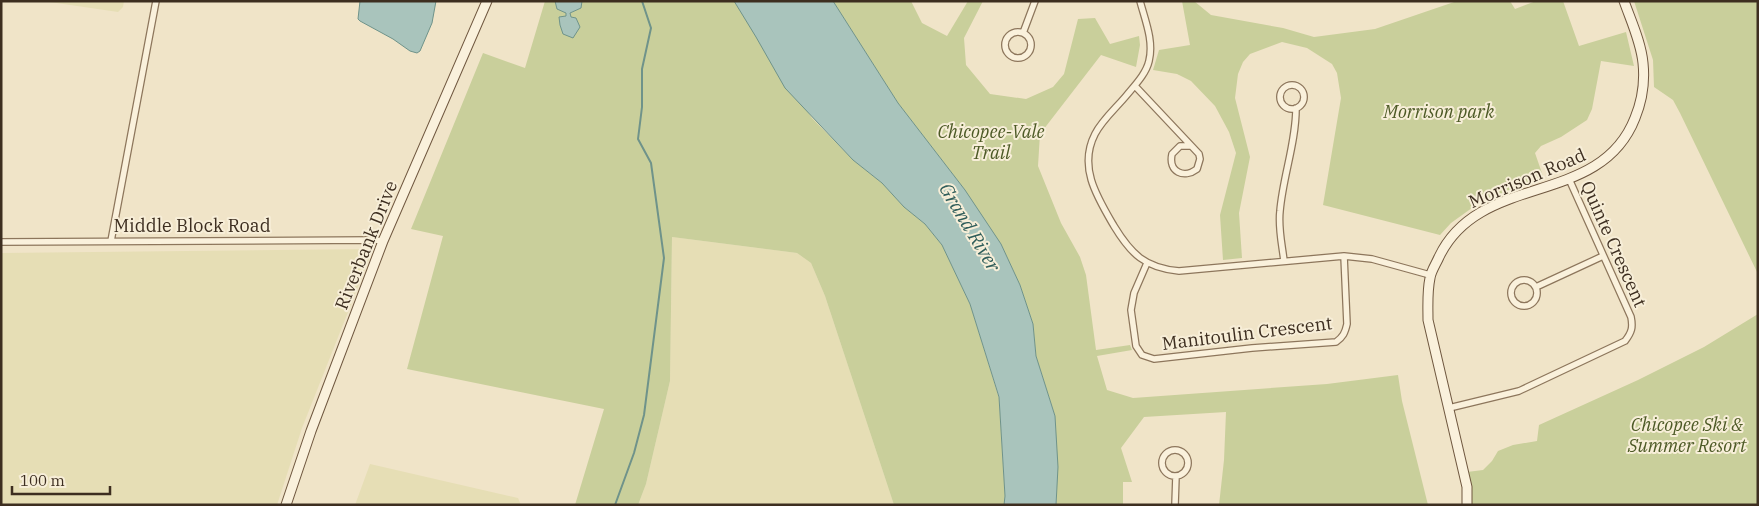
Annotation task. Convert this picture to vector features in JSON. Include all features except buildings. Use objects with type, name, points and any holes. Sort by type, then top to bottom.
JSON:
[{"type":"street","points":[[111,241],[156,1]]},
{"type":"street","name":"Riverbank Drive","points":[[286,505],[311,431],[383,241],[487,1]]},
{"type":"street","points":[[1023,33],[1035,1]]},
{"type":"street","points":[[1140,1],[1149,32],[1150,54],[1146,68],[1135,86],[1096,133],[1088,150],[1087,164],[1094,188],[1106,214],[1125,244],[1135,255],[1165,270],[1179,271],[1344,256],[1372,259],[1430,275]]},
{"type":"street","name":"Morrison Road","points":[[1467,505],[1467,487],[1428,320],[1430,275],[1451,237],[1472,218],[1494,205],[1569,179],[1594,167],[1613,154],[1627,136],[1639,110],[1643,85],[1643,61],[1624,1]]},
{"type":"street","points":[[1012,33],[1023,33],[1031,42],[1031,49],[1025,56],[1016,58],[1006,48],[1006,40],[1012,33]]},
{"type":"street","points":[[1135,86],[1199,154],[1199,164],[1192,173],[1180,173],[1172,164],[1172,154],[1180,146],[1190,146]]},
{"type":"street","points":[[1287,87],[1297,87],[1303,94],[1302,103],[1296,108],[1288,108],[1282,103],[1281,93],[1287,87]]},
{"type":"street","points":[[1284,261],[1279,226],[1280,210],[1296,126],[1296,108]]},
{"type":"street","name":"Quinte Crescent","points":[[1449,408],[1519,391],[1625,341],[1631,334],[1630,316],[1569,179]]},
{"type":"street","name":"Middle Block Road","points":[[1,242],[383,241]]},
{"type":"street","name":"Manitoulin Crescent","points":[[1148,263],[1134,293],[1131,310],[1136,346],[1142,355],[1154,359],[1252,348],[1336,342],[1346,332],[1347,324],[1344,256]]},
{"type":"street","points":[[1536,287],[1603,256]]},
{"type":"street","points":[[1520,280],[1529,280],[1536,287],[1537,295],[1527,306],[1517,304],[1510,294],[1512,286],[1520,280]]},
{"type":"street","points":[[1172,450],[1181,452],[1188,462],[1184,471],[1176,476],[1166,472],[1162,462],[1163,457],[1172,450]]},
{"type":"street","points":[[1175,505],[1176,476]]},
{"type":"shaded area","points":[[43,1],[124,1],[123,7],[118,12]]},
{"type":"shaded area","points":[[672,237],[797,253],[811,263],[825,296],[894,505],[638,505],[646,484],[670,381]]},
{"type":"shaded area","points":[[373,249],[302,428],[277,505],[1,505],[1,253]]},
{"type":"shaded area","points":[[370,464],[518,498],[521,505],[355,505]]},
{"type":"green space","points":[[545,1],[555,1],[557,9],[566,12],[566,16],[571,17],[570,13],[581,8],[582,1],[734,1],[812,118],[853,160],[882,183],[904,207],[925,224],[942,245],[970,304],[999,398],[1004,505],[894,505],[825,296],[811,263],[797,253],[672,237],[670,381],[646,484],[638,505],[575,505],[604,409],[407,369],[443,236],[411,229],[483,53],[525,68]]},
{"type":"green space","name":"Chicopee-Vale Trail","points":[[833,1],[911,1],[922,23],[947,36],[968,1],[983,1],[964,38],[966,65],[990,94],[1026,99],[1053,87],[1064,74],[1078,19],[1095,18],[1110,44],[1139,36],[1140,45],[1136,67],[1101,55],[1040,134],[1038,166],[1061,223],[1080,257],[1086,275],[1096,350],[1130,345],[1132,350],[1097,356],[1107,390],[1133,398],[1327,384],[1398,375],[1402,401],[1428,505],[1219,505],[1224,460],[1226,412],[1144,417],[1121,448],[1132,482],[1123,482],[1123,505],[1056,505],[1055,416],[1036,356],[1033,324],[1020,285],[1001,244],[965,190],[898,103]]},
{"type":"green space","name":"Morrison park","points":[[1182,1],[1194,1],[1211,15],[1283,28],[1314,37],[1375,29],[1457,1],[1510,1],[1515,9],[1536,1],[1563,1],[1579,46],[1626,32],[1634,66],[1601,61],[1592,109],[1587,120],[1561,137],[1541,146],[1535,153],[1544,179],[1483,200],[1451,223],[1440,235],[1323,205],[1341,98],[1337,73],[1332,64],[1307,48],[1282,42],[1250,54],[1243,62],[1238,74],[1235,98],[1250,157],[1239,213],[1242,258],[1223,260],[1220,215],[1236,153],[1229,132],[1215,106],[1191,81],[1177,74],[1153,70],[1159,50],[1190,45]]},
{"type":"green space","points":[[1634,1],[1758,1],[1758,274],[1673,100],[1654,87],[1653,60]]},
{"type":"green space","name":"Chicopee Ski & Summer Resort","points":[[1758,314],[1758,505],[1471,505],[1471,491],[1467,472],[1483,470],[1498,451],[1513,445],[1537,441],[1539,425],[1638,380],[1704,347]]},
{"type":"water","points":[[360,1],[436,1],[432,23],[420,51],[417,53],[410,51],[393,39],[360,21],[358,19]]},
{"type":"water","points":[[555,1],[582,1],[581,8],[570,13],[571,17],[576,18],[580,27],[573,38],[563,34],[559,17],[566,16],[566,13],[557,9]]},
{"type":"water","name":"Grand River","points":[[734,1],[833,1],[898,103],[965,190],[1001,244],[1020,285],[1033,324],[1036,356],[1055,416],[1058,467],[1056,505],[1004,505],[999,397],[970,304],[942,245],[925,224],[904,207],[882,183],[853,160],[785,88]]},
{"type":"waterway","points":[[615,505],[634,453],[644,415],[664,258],[651,163],[638,139],[642,107],[642,69],[651,28],[642,1]]}]
